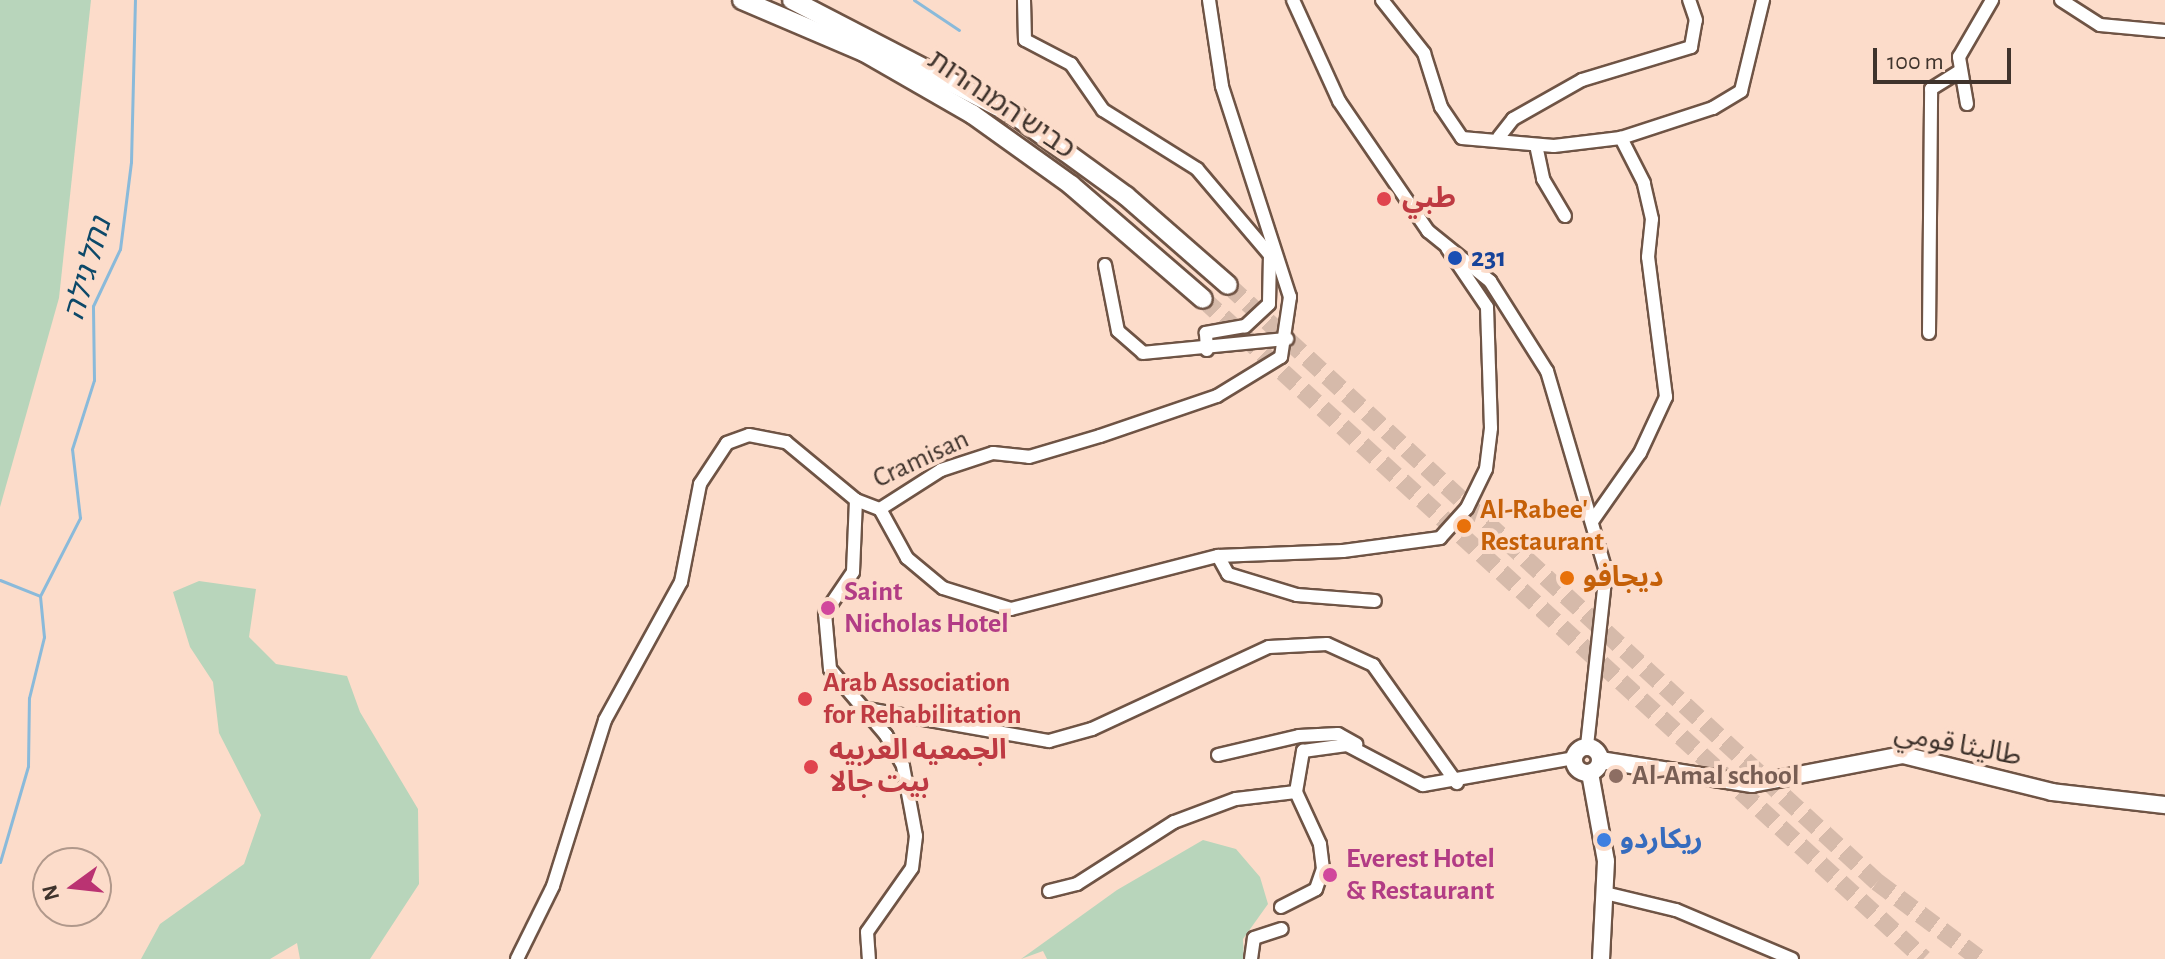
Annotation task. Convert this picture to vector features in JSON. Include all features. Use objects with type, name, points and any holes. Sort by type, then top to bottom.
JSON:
[{"type":"highway","name":"כביש המנהרות","points":[[742,0],[845,43],[972,114],[1079,192],[1203,299]]},
{"type":"highway","name":"כביש המנהרות","points":[[792,0],[1016,116],[1126,196],[1228,285]]},
{"type":"main road","points":[[1581,752],[1577,769],[1595,766]]},
{"type":"main road","points":[[1581,752],[1595,766],[1605,893],[1601,959]]},
{"type":"main road","name":"طاليثا قومي","points":[[1595,766],[1752,784],[1903,755],[2052,792],[2165,805]]},
{"type":"street","points":[[1024,0],[1025,40],[1071,64],[1103,110],[1197,169],[1270,255],[1269,304],[1245,326],[1206,333],[1207,350]]},
{"type":"street","name":"Cramisan","points":[[517,959],[553,886],[605,720],[681,582],[708,466],[727,443],[749,435],[786,442],[856,500],[880,509],[914,482],[968,460],[993,453],[1029,457],[1217,396],[1274,367],[1287,339],[1290,297],[1281,258],[1222,86],[1209,0]]},
{"type":"street","points":[[880,509],[907,558],[943,588],[1011,609],[1218,556],[1412,543],[1440,538],[1467,508],[1486,469],[1491,347],[1487,307],[1339,101],[1293,0]]},
{"type":"street","points":[[1382,0],[1424,53],[1441,107],[1462,138],[1499,137],[1536,145],[1621,138],[1713,108],[1741,91],[1763,0]]},
{"type":"street","points":[[1499,137],[1513,119],[1582,80],[1691,47],[1696,20],[1689,0]]},
{"type":"street","points":[[1929,333],[1931,89],[1958,72],[1992,0]]},
{"type":"street","points":[[2061,0],[2100,25],[2165,31]]},
{"type":"street","points":[[1958,72],[1967,104]]},
{"type":"street","points":[[1593,520],[1640,453],[1666,397],[1648,257],[1652,219],[1644,183],[1621,138]]},
{"type":"street","points":[[1536,145],[1543,179],[1565,216]]},
{"type":"street","points":[[1281,907],[1316,889],[1323,869],[1320,844],[1296,792],[1303,751],[1347,745],[1362,758],[1423,785],[1457,783],[1581,752],[1606,571],[1593,520],[1530,333],[1490,281],[1447,248]]},
{"type":"street","points":[[1105,265],[1113,319],[1133,349],[1207,350],[1287,339]]},
{"type":"street","points":[[856,500],[853,572],[827,603],[825,630],[832,676],[867,709],[903,766],[916,836],[912,868],[867,932],[869,959]]},
{"type":"street","points":[[1218,556],[1228,574],[1297,595],[1375,601]]},
{"type":"street","points":[[867,709],[1049,741],[1092,729],[1269,647],[1327,644],[1373,665],[1457,783]]},
{"type":"street","points":[[1218,755],[1338,734],[1355,741],[1362,758]]},
{"type":"street","points":[[1049,891],[1077,884],[1174,822],[1236,799],[1296,792]]},
{"type":"street","points":[[1605,893],[1676,910],[1792,959]]},
{"type":"street","points":[[1251,959],[1254,938],[1282,929]]},
{"type":"green space","points":[[0,0],[91,0],[59,298],[0,507]]},
{"type":"green space","points":[[199,581],[256,589],[249,637],[276,664],[347,676],[360,712],[418,809],[419,884],[370,959],[300,959],[297,943],[270,959],[141,959],[160,924],[244,864],[261,815],[219,733],[213,682],[190,647],[173,592]]},
{"type":"green space","points":[[1203,840],[1236,849],[1260,877],[1268,904],[1243,939],[1244,959],[1047,959],[1043,951],[1021,959],[1117,890]]},
{"type":"waterway","name":"נחל גילה","points":[[0,862],[28,766],[29,698],[44,637],[40,596],[80,518],[72,449],[94,380],[93,306],[120,249],[131,162],[135,0]]},
{"type":"waterway","points":[[914,0],[959,30]]},
{"type":"waterway","points":[[0,580],[40,596]]},
{"type":"tunnel","points":[[1228,285],[1877,882],[1980,959]]},
{"type":"tunnel","points":[[1203,299],[1924,959]]},
{"type":"place","name":"طبي","points":[[1384,199]]},
{"type":"place","name":"231","points":[[1455,258]]},
{"type":"place","name":"Al-Rabee' Restaurant","points":[[1464,526]]},
{"type":"place","name":"ديجافو","points":[[1567,578]]},
{"type":"place","name":"Saint Nicholas Hotel","points":[[828,608]]},
{"type":"place","name":"Arab Association for Rehabilitation","points":[[805,699]]},
{"type":"place","name":"الجمعيه العربيه بيت جالا","points":[[811,767]]},
{"type":"place","name":"Al-Amal school","points":[[1616,776]]},
{"type":"place","name":"ريكاردو","points":[[1604,840]]},
{"type":"place","name":"Everest Hotel & Restaurant","points":[[1330,875]]}]
